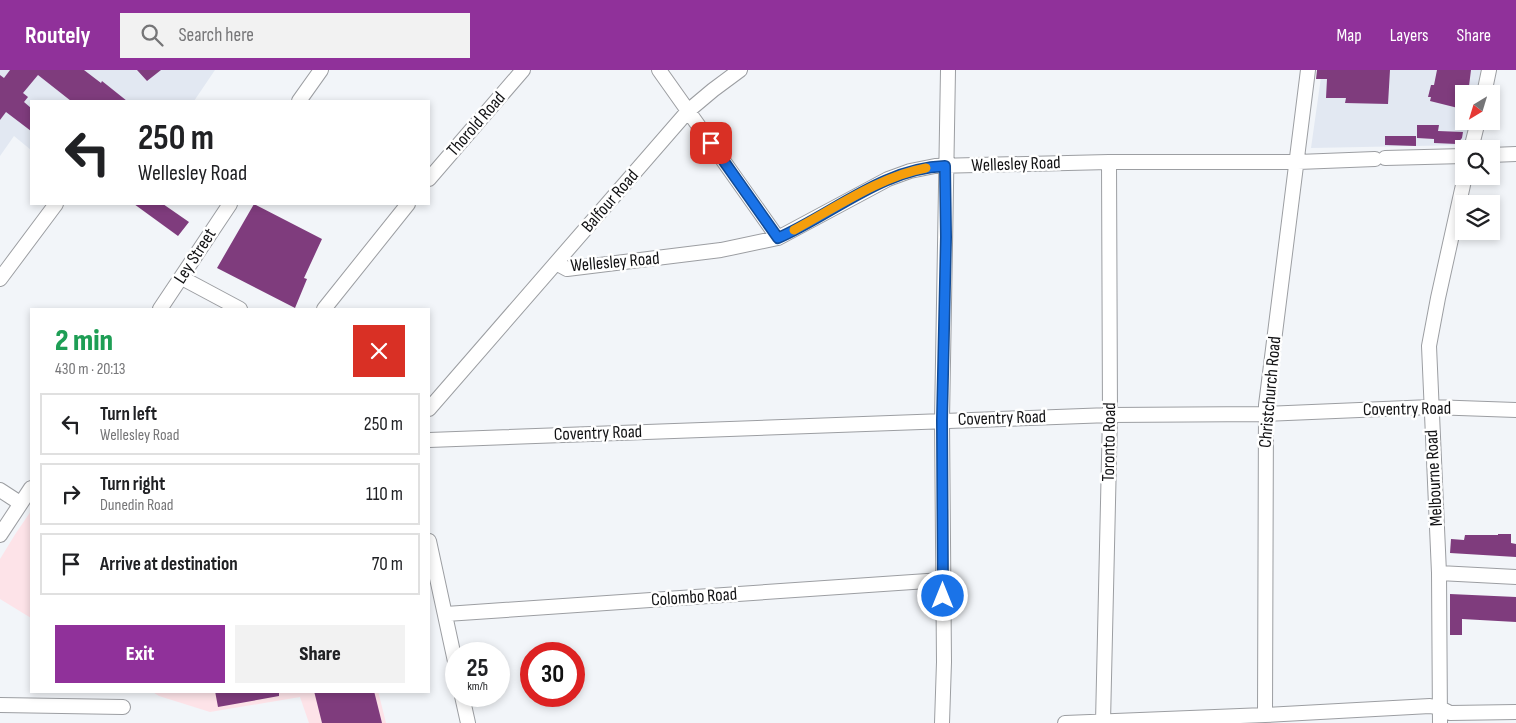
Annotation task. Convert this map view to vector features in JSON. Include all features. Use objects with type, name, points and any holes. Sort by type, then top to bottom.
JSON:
[{"type":"street","points":[[300,100],[321,70]]},
{"type":"street","name":"Thorold Road","points":[[430,178],[523,70]]},
{"type":"street","points":[[659,70],[778,238]]},
{"type":"street","name":"Balfour Road","points":[[430,408],[688,111],[740,70]]},
{"type":"street","points":[[942,723],[944,662],[942,420],[948,70]]},
{"type":"street","name":"Christchurch Road","points":[[1265,715],[1266,414],[1272,349],[1298,162],[1308,70]]},
{"type":"street","points":[[1486,85],[1489,70]]},
{"type":"street","points":[[1500,155],[1516,154]]},
{"type":"street","name":"Wellesley Road","points":[[556,263],[566,269],[576,268],[721,250],[778,238],[888,179],[910,171],[945,166],[1109,162],[1298,162],[1455,156]]},
{"type":"street","name":"Toronto Road","points":[[1103,722],[1110,415],[1109,162]]},
{"type":"street","name":"Melbourne Road","points":[[1440,723],[1439,573],[1429,358],[1431,334],[1463,185]]},
{"type":"street","points":[[0,279],[55,205]]},
{"type":"street","name":"Ley Street","points":[[161,308],[229,205]]},
{"type":"street","points":[[325,308],[407,205]]},
{"type":"street","points":[[182,278],[238,308]]},
{"type":"street","name":"Coventry Road","points":[[430,440],[1110,415],[1266,414],[1431,407],[1516,410]]},
{"type":"street","points":[[0,535],[30,489]]},
{"type":"street","points":[[0,490],[20,503]]},
{"type":"street","points":[[430,545],[451,642]]},
{"type":"street","points":[[1439,573],[1516,578]]},
{"type":"street","name":"Colombo Road","points":[[446,614],[942,580]]},
{"type":"street","points":[[0,705],[123,707]]},
{"type":"street","points":[[1066,723],[1430,706],[1450,713],[1516,712]]},
{"type":"street","points":[[464,707],[468,723]]},
{"type":"shaded area","points":[[0,70],[215,70],[195,100],[30,100],[30,149],[14,136],[0,156]]},
{"type":"shaded area","points":[[1322,70],[1481,70],[1478,85],[1455,85],[1455,130],[1468,130],[1466,140],[1455,140],[1455,145],[1311,148]]},
{"type":"shaded area","points":[[30,512],[30,617],[0,599],[0,559]]},
{"type":"shaded area","points":[[154,693],[378,693],[386,723],[309,723],[300,697],[210,712]]},
{"type":"building","points":[[10,70],[84,70],[101,83],[102,81],[126,100],[70,100],[38,75],[23,93],[28,97],[24,102],[30,107],[30,130],[6,112],[0,120],[0,75],[4,78]]},
{"type":"building","points":[[137,70],[161,70],[147,81]]},
{"type":"building","points":[[1317,70],[1390,70],[1388,104],[1345,103],[1346,98],[1326,98],[1327,79],[1316,79]]},
{"type":"building","points":[[1437,70],[1471,70],[1469,85],[1455,85],[1455,107],[1430,101],[1431,97],[1428,97],[1431,85],[1434,85]]},
{"type":"building","points":[[1417,125],[1439,125],[1438,131],[1463,132],[1462,138],[1455,140],[1455,144],[1434,143],[1434,139],[1417,138]]},
{"type":"building","points":[[1385,136],[1416,136],[1416,146],[1385,145]]},
{"type":"building","points":[[135,205],[164,205],[189,222],[178,236]]},
{"type":"building","points":[[253,205],[322,239],[304,278],[307,279],[295,308],[217,268]]},
{"type":"building","points":[[1511,534],[1511,543],[1516,544],[1516,557],[1450,553],[1451,539],[1464,540],[1465,535]]},
{"type":"building","points":[[1450,594],[1516,597],[1516,622],[1462,619],[1462,635],[1450,635]]},
{"type":"building","points":[[215,693],[279,693],[279,696],[218,707]]},
{"type":"building","points":[[314,693],[374,693],[382,723],[322,723]]},
{"type":"slow traffic","points":[[794,230],[888,179],[910,171],[926,168]]},
{"type":"route","points":[[711,143],[778,238],[888,179],[910,171],[945,166],[946,237],[942,420],[943,596]]}]
